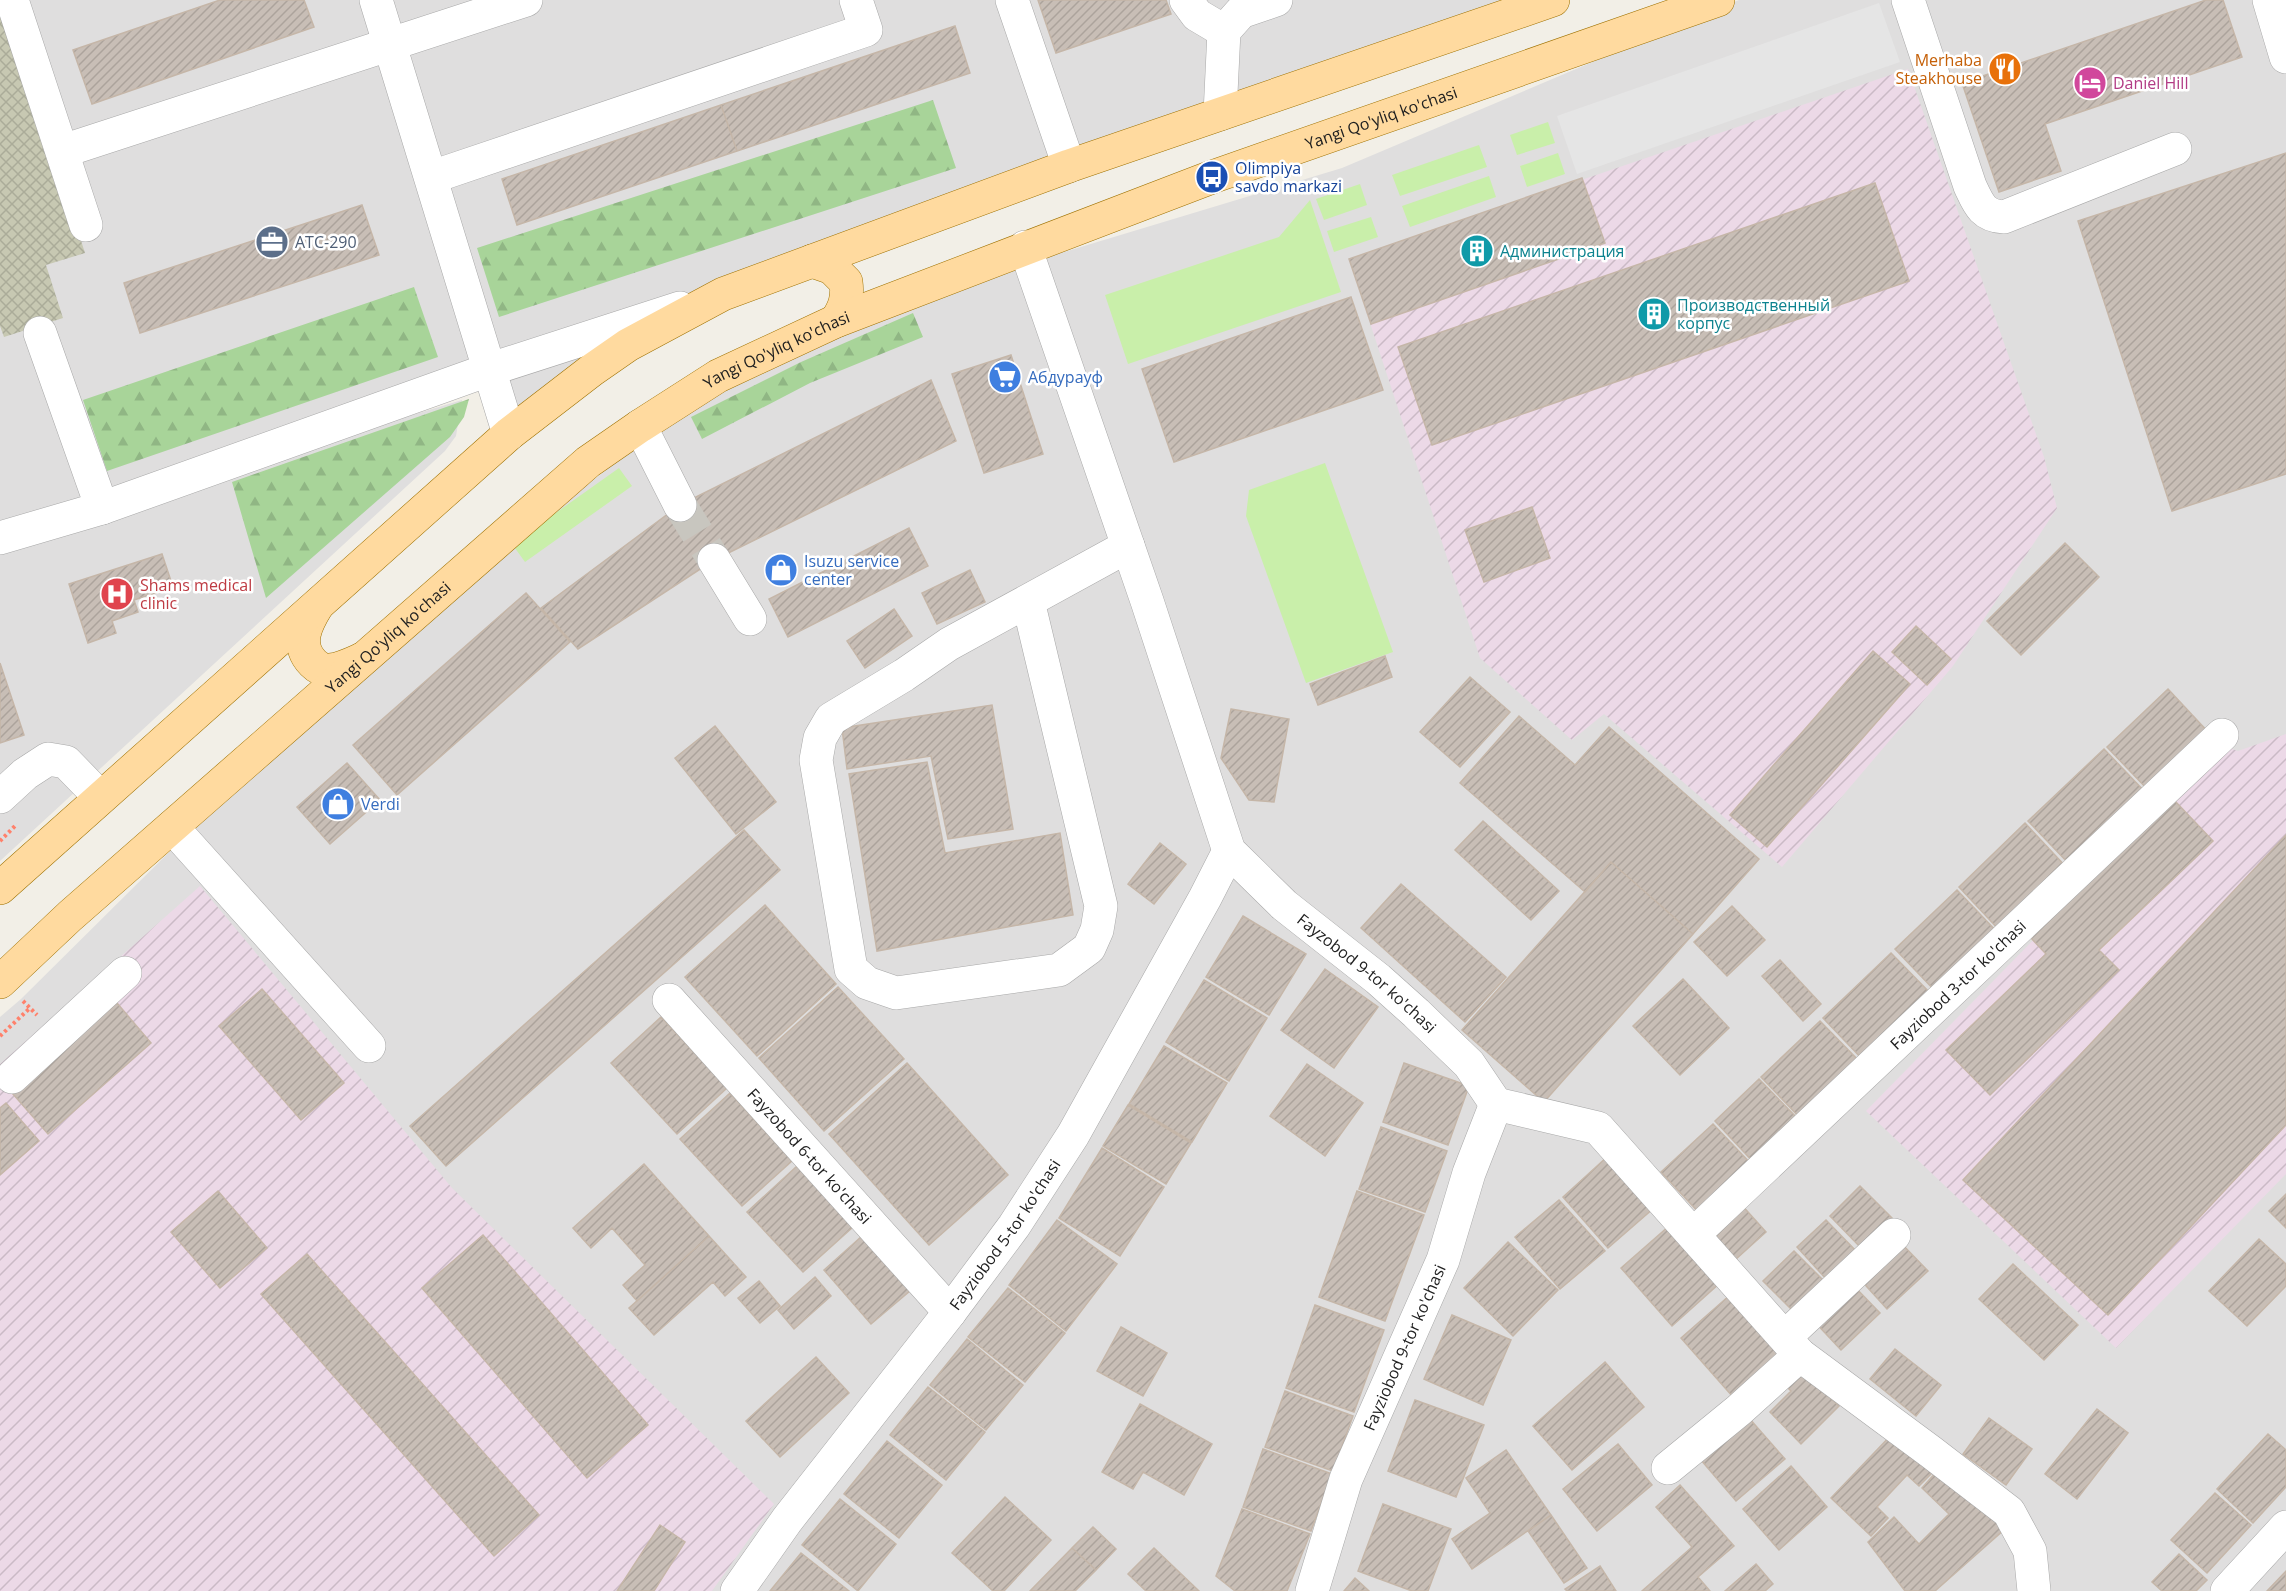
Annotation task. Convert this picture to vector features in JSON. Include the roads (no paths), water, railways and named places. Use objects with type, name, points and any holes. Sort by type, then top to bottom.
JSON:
[{"type":"main road","points":[[0,888],[509,434],[628,345],[723,294],[1069,166],[1220,114],[1490,10],[1552,0]]},
{"type":"main road","name":"Yangi Qo'yliq ko'chasi","points":[[10,990],[70,916],[588,462],[718,376],[836,321],[1212,177],[1711,1]]},
{"type":"main road","points":[[812,261],[832,268],[846,282],[846,302],[843,312],[836,321]]},
{"type":"main road","points":[[320,602],[307,623],[302,641],[307,657],[316,666],[327,671],[345,667],[365,658]]},
{"type":"street","points":[[12,0],[86,225]]},
{"type":"street","points":[[376,0],[509,434]]},
{"type":"street","points":[[63,151],[526,0]]},
{"type":"street","points":[[432,177],[866,30],[856,0]]},
{"type":"street","points":[[1012,0],[1069,166]]},
{"type":"street","points":[[1186,0],[1197,15],[1224,31]]},
{"type":"street","points":[[1220,114],[1224,31],[1241,12],[1276,0]]},
{"type":"street","points":[[1908,0],[1970,186],[1979,207],[1993,216],[2004,217],[2175,149]]},
{"type":"street","points":[[2269,0],[2286,57]]},
{"type":"street","points":[[1025,248],[1128,546],[1229,851]]},
{"type":"street","points":[[0,537],[102,508],[490,369],[723,294]]},
{"type":"street","points":[[40,333],[102,508]]},
{"type":"street","points":[[640,426],[680,505]]},
{"type":"street","points":[[1028,601],[1101,906],[1097,930],[1089,948],[1059,970],[896,993],[867,983],[851,969],[816,760],[820,738],[831,719],[904,675],[949,644],[1128,546]]},
{"type":"street","points":[[714,560],[750,619]]},
{"type":"street","name":"Fayziobod 3-tor ko'chasi","points":[[1694,1234],[2222,735]]},
{"type":"street","points":[[0,797],[25,774],[48,759],[66,762],[100,797]]},
{"type":"street","points":[[172,827],[369,1046]]},
{"type":"street","name":"Fayzobod 9-tor ko'chasi","points":[[1229,851],[1284,905],[1378,979],[1416,1013],[1468,1064],[1496,1104]]},
{"type":"street","name":"Fayziobod 5-tor ko'chasi","points":[[737,1591],[787,1520],[950,1312],[1014,1226],[1073,1135],[1229,851]]},
{"type":"street","points":[[12,1077],[125,973]]},
{"type":"street","name":"Fayzobod 6-tor ko'chasi","points":[[669,1000],[950,1312]]},
{"type":"street","points":[[1496,1104],[1599,1128],[1792,1346],[2009,1512],[2030,1551],[2034,1591]]},
{"type":"street","name":"Fayziobod 9-tor ko'chasi","points":[[1312,1591],[1346,1479],[1443,1260],[1469,1173],[1496,1104]]},
{"type":"street","points":[[1668,1468],[1739,1410],[1792,1346],[1894,1235]]},
{"type":"street","points":[[2227,1591],[2286,1527]]},
{"type":"tunnel","points":[[680,505],[714,560]]},
{"type":"place","name":"Merhaba Steakhouse","points":[[2005,69]]},
{"type":"place","name":"Daniel Hill","points":[[2090,83]]},
{"type":"place","name":"Olimpiya savdo markazi","points":[[1212,177]]},
{"type":"place","name":"ATC-290","points":[[272,242]]},
{"type":"place","name":"Администрация","points":[[1477,251]]},
{"type":"place","name":"Производственный корпус","points":[[1654,314]]},
{"type":"place","name":"Абдурауф","points":[[1005,377]]},
{"type":"place","name":"Isuzu service center","points":[[781,570]]},
{"type":"place","name":"Shams medical clinic","points":[[117,594]]},
{"type":"place","name":"Verdi","points":[[338,804]]}]
